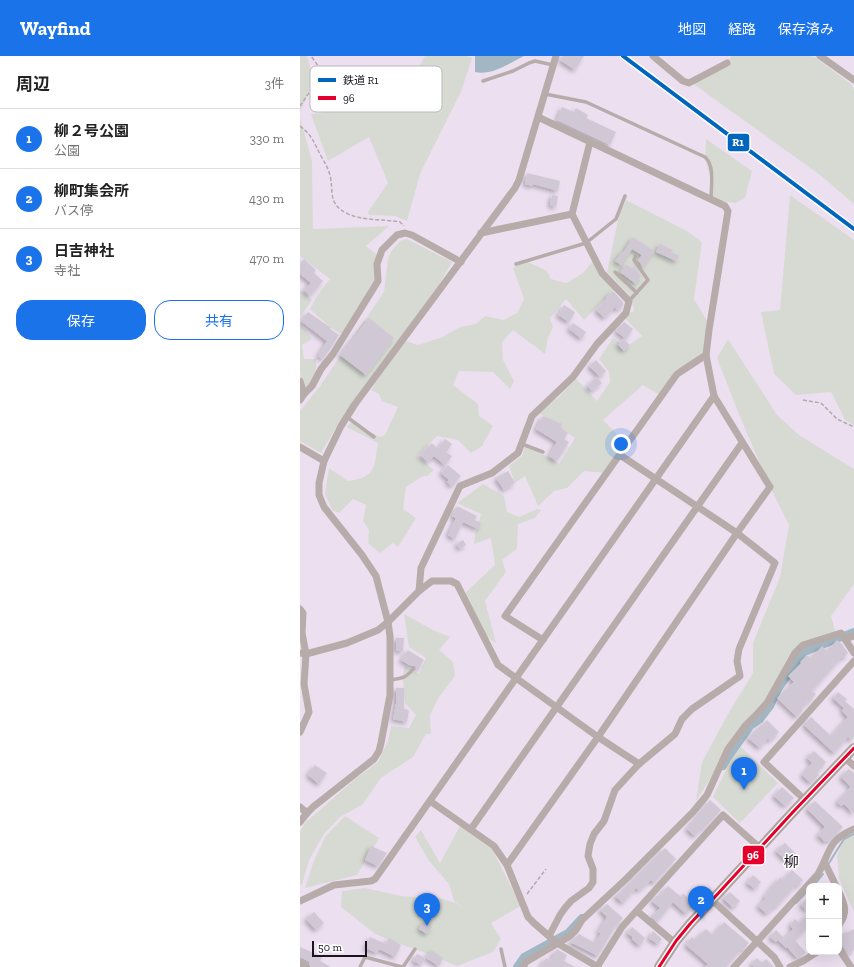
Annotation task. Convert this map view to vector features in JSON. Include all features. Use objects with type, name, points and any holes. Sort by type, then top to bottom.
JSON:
[{"type":"street","points":[[300,822],[307,813],[374,759],[379,751],[390,695],[390,636],[388,622],[376,576],[362,555],[324,507],[319,495],[318,483],[324,461],[347,417],[515,188],[556,56]]},
{"type":"street","points":[[653,56],[683,81],[689,83],[727,63]]},
{"type":"street","points":[[820,56],[854,80]]},
{"type":"street","points":[[508,865],[770,487],[714,396],[706,355],[728,211],[725,206],[538,117]]},
{"type":"street","points":[[419,591],[422,568],[460,486],[492,473],[518,453],[532,416],[572,377],[597,344],[626,314],[629,301],[602,273],[572,214],[590,142]]},
{"type":"street","points":[[481,233],[572,214]]},
{"type":"street","points":[[302,397],[312,386],[320,369],[333,354],[378,281],[377,264],[382,250],[397,235],[405,233],[412,235],[461,262]]},
{"type":"street","points":[[543,640],[506,616],[677,374],[706,355]]},
{"type":"street","points":[[300,381],[302,397]]},
{"type":"street","points":[[300,901],[334,885],[371,881],[375,879],[714,396]]},
{"type":"street","points":[[471,829],[742,443]]},
{"type":"street","points":[[300,447],[324,461]]},
{"type":"street","points":[[549,936],[565,908],[571,901],[589,888],[593,882],[593,869],[588,856],[590,844],[594,834],[604,821],[615,790],[639,764],[675,734],[682,719],[692,709],[740,676],[737,661],[739,649],[775,563],[737,533],[620,455]]},
{"type":"street","points":[[303,654],[347,643],[378,630],[419,591],[432,581],[451,581],[457,584],[498,665],[598,737],[639,764]]},
{"type":"street","points":[[300,609],[303,613],[302,633],[304,684],[309,712],[300,732]]},
{"type":"street","points":[[523,967],[526,962],[570,936],[582,920],[626,880],[693,812],[707,795],[728,750],[745,726],[767,703],[794,653],[803,645],[841,633],[854,653]]},
{"type":"street","points":[[845,639],[854,636]]},
{"type":"street","points":[[805,800],[764,762],[854,661]]},
{"type":"street","points":[[659,967],[690,924],[854,748]]},
{"type":"street","points":[[845,758],[854,766]]},
{"type":"street","points":[[430,801],[494,846],[508,865],[528,917],[557,944],[597,967],[622,927],[723,815],[760,848]]},
{"type":"street","points":[[300,807],[307,813]]},
{"type":"street","points":[[734,967],[818,874],[825,863],[831,844],[838,838],[854,829]]},
{"type":"street","points":[[825,863],[835,883]]},
{"type":"street","points":[[842,898],[845,904],[844,918],[842,921]]},
{"type":"street","points":[[712,900],[774,957],[780,967]]},
{"type":"street","points":[[637,911],[675,943]]},
{"type":"street","points":[[842,954],[851,967]]},
{"type":"street","points":[[790,967],[812,955]]},
{"type":"street","points":[[300,963],[306,967]]},
{"type":"lane","points":[[482,81],[514,71],[529,63],[535,62],[553,65]]},
{"type":"lane","points":[[545,94],[586,102],[705,157],[708,160],[711,169],[710,200]]},
{"type":"lane","points":[[516,264],[586,243],[616,219],[625,196]]},
{"type":"lane","points":[[629,301],[648,280],[634,260],[636,255]]},
{"type":"lane","points":[[615,272],[637,293]]},
{"type":"lane","points":[[347,417],[374,437]]},
{"type":"lane","points":[[521,444],[543,452]]},
{"type":"lane","points":[[390,680],[408,676],[413,669]]},
{"type":"lane","points":[[360,967],[366,957],[403,967],[415,949]]},
{"type":"lane","points":[[501,949],[505,967]]},
{"type":"path","points":[[311,56],[318,66]]},
{"type":"path","points":[[300,106],[310,92]]},
{"type":"path","points":[[300,126],[308,132],[314,140],[327,164],[332,198],[340,209],[364,219],[400,222],[404,226],[405,233]]},
{"type":"path","points":[[803,400],[820,403],[837,419],[854,427]]},
{"type":"path","points":[[522,900],[546,869]]},
{"type":"shaded area","points":[[300,56],[307,56],[310,66],[310,89],[300,112]]},
{"type":"shaded area","points":[[425,56],[467,56],[472,58],[461,92],[420,174],[407,221],[395,216],[369,215],[368,212],[388,183],[369,137],[328,161],[311,114],[329,112],[442,112],[442,66],[420,66]]},
{"type":"shaded area","points":[[731,56],[810,56],[816,58],[851,84],[854,89],[854,204],[820,175],[692,83],[726,67]]},
{"type":"shaded area","points":[[300,117],[312,161],[313,229],[389,226],[366,246],[380,257],[377,280],[344,336],[331,328],[310,309],[317,296],[330,279],[300,256]]},
{"type":"shaded area","points":[[706,139],[752,171],[745,198],[736,203],[712,200],[712,184],[705,159]]},
{"type":"shaded area","points":[[790,195],[854,240],[854,425],[845,420],[831,392],[796,395],[774,374],[761,312],[780,310]]},
{"type":"shaded area","points":[[626,200],[687,231],[702,242],[694,299],[710,326],[706,355],[675,370],[661,396],[643,385],[603,420],[627,444],[606,473],[584,471],[567,488],[554,491],[538,506],[525,476],[515,483],[509,466],[522,456],[526,444],[559,464],[575,438],[536,411],[558,398],[576,379],[597,401],[610,382],[609,372],[599,359],[613,338],[626,347],[642,336],[623,316],[634,311],[631,297],[607,272],[619,216]]},
{"type":"shaded area","points":[[407,239],[452,262],[440,283],[339,422],[321,453],[300,441],[300,411],[320,386],[384,292],[388,259],[392,250],[400,241]]},
{"type":"shaded area","points":[[524,260],[547,271],[551,279],[566,283],[583,273],[594,260],[615,289],[584,320],[566,299],[550,318],[553,327],[548,338],[545,354],[513,330],[502,342],[503,360],[514,381],[510,389],[493,372],[459,371],[453,385],[478,404],[479,416],[493,426],[482,446],[471,453],[458,440],[437,436],[417,456],[434,470],[427,476],[423,476],[406,487],[403,509],[416,518],[398,547],[393,543],[380,553],[368,543],[369,530],[363,521],[366,505],[353,499],[339,513],[332,510],[325,494],[329,468],[348,481],[364,477],[369,474],[376,459],[378,443],[347,427],[351,422],[380,437],[385,435],[398,407],[382,401],[379,394],[371,390],[402,340],[418,345],[443,337],[460,327],[476,324],[485,316],[504,320],[517,313],[524,299],[513,268]]},
{"type":"shaded area","points":[[300,290],[312,300],[300,317]]},
{"type":"shaded area","points":[[301,324],[312,339],[302,345],[304,359],[316,359],[316,372],[313,380],[304,388],[300,373]]},
{"type":"shaded area","points":[[728,339],[777,415],[799,435],[854,469],[854,584],[831,616],[836,634],[798,650],[770,699],[738,736],[696,801],[702,762],[728,714],[753,673],[753,643],[780,577],[789,525],[770,487],[717,358]]},
{"type":"shaded area","points":[[483,484],[504,496],[507,512],[519,517],[537,509],[541,510],[535,518],[518,524],[517,549],[502,560],[506,572],[485,601],[496,643],[488,638],[465,593],[495,565],[491,538],[474,544],[475,534],[481,514],[457,503]]},
{"type":"shaded area","points":[[404,614],[433,630],[450,637],[439,650],[453,662],[455,676],[439,697],[430,715],[431,734],[426,734],[413,757],[381,778],[362,805],[340,817],[324,834],[309,860],[302,885],[300,884],[300,832],[304,824],[354,780],[378,762],[388,741],[391,726],[409,728],[416,715],[405,703],[403,680],[404,666],[419,674],[426,658],[409,647]]},
{"type":"shaded area","points":[[741,747],[778,783],[740,823],[713,797],[730,761]]},
{"type":"shaded area","points":[[345,816],[379,838],[357,875],[305,888],[313,863],[325,837]]},
{"type":"shaded area","points":[[460,826],[492,849],[521,906],[491,923],[501,939],[493,952],[457,966],[375,934],[341,907],[342,891],[365,888],[401,896],[442,899],[456,903],[468,911],[454,901],[449,884],[429,861],[415,837],[421,830],[440,863]]},
{"type":"shaded area","points":[[854,835],[854,912],[839,878],[837,856],[844,839]]},
{"type":"water","points":[[475,56],[524,56],[494,71],[481,73],[475,72]]},
{"type":"building","points":[[563,56],[584,56],[575,70],[560,60]]},
{"type":"building","points":[[562,107],[574,112],[576,108],[588,115],[586,118],[616,132],[610,145],[557,120]]},
{"type":"building","points":[[527,173],[560,181],[558,191],[533,184],[533,186],[525,184]]},
{"type":"building","points":[[552,195],[558,196],[556,207],[550,205]]},
{"type":"building","points":[[633,237],[654,251],[643,267],[638,260],[642,255],[632,249],[621,265],[615,261],[622,252],[623,253]]},
{"type":"building","points":[[660,244],[673,250],[671,252],[679,256],[676,261],[656,252]]},
{"type":"building","points":[[304,259],[316,270],[314,273],[323,281],[310,296],[304,290],[311,283],[300,274],[300,264]]},
{"type":"building","points":[[626,264],[632,269],[634,266],[641,276],[636,284],[620,272]]},
{"type":"building","points":[[613,291],[623,302],[623,306],[617,310],[615,307],[605,318],[596,310],[607,298],[606,297]]},
{"type":"building","points":[[564,305],[575,312],[569,322],[558,315]]},
{"type":"building","points":[[308,312],[339,335],[323,359],[318,356],[327,341],[301,321]]},
{"type":"building","points":[[369,318],[394,338],[366,375],[340,355]]},
{"type":"building","points":[[624,322],[633,329],[626,339],[616,331]]},
{"type":"building","points":[[573,323],[586,332],[582,339],[569,329]]},
{"type":"building","points":[[623,339],[630,345],[624,351],[618,345]]},
{"type":"building","points":[[596,360],[606,371],[600,377],[589,366]]},
{"type":"building","points":[[597,377],[602,383],[592,391],[587,386]]},
{"type":"building","points":[[543,416],[562,424],[561,428],[568,433],[564,439],[569,442],[557,461],[549,456],[557,442],[536,429]]},
{"type":"building","points":[[445,439],[452,444],[446,452],[452,456],[445,465],[434,456],[428,462],[420,455],[432,443],[438,449]]},
{"type":"building","points":[[448,465],[461,476],[452,486],[447,482],[449,480],[441,473]]},
{"type":"building","points":[[508,471],[515,483],[504,490],[496,478]]},
{"type":"building","points":[[457,506],[477,516],[475,520],[481,523],[478,529],[463,522],[455,539],[448,535],[456,518],[452,516]]},
{"type":"building","points":[[463,540],[466,545],[460,549],[456,544]]},
{"type":"building","points":[[396,638],[404,638],[403,651],[396,651]]},
{"type":"building","points":[[837,640],[842,644],[848,653],[844,658],[842,657],[812,691],[816,694],[804,706],[802,709],[803,710],[797,717],[777,698],[794,682],[788,676],[807,655],[811,658],[822,646],[827,651]]},
{"type":"building","points":[[408,650],[424,660],[418,670],[415,666],[411,666],[401,660]]},
{"type":"building","points":[[396,688],[404,688],[404,709],[409,710],[407,722],[393,719],[396,704]]},
{"type":"building","points":[[838,692],[847,699],[845,701],[854,709],[854,737],[851,740],[848,737],[834,753],[804,725],[811,717],[831,736],[848,717],[842,711],[844,708],[833,698]]},
{"type":"building","points":[[767,720],[779,732],[770,741],[768,738],[760,748],[748,738]]},
{"type":"building","points":[[814,751],[826,762],[817,773],[819,775],[811,783],[802,775],[812,763],[807,758]]},
{"type":"building","points":[[315,765],[327,773],[319,784],[308,775]]},
{"type":"building","points":[[849,769],[854,773],[854,814],[844,804],[841,806],[837,802],[851,787],[841,777]]},
{"type":"building","points":[[782,787],[794,798],[785,806],[774,796]]},
{"type":"building","points":[[710,800],[721,810],[695,836],[687,829]]},
{"type":"building","points":[[815,801],[843,827],[828,842],[826,840],[825,842],[818,835],[825,827],[807,809]]},
{"type":"building","points":[[785,843],[796,854],[788,862],[776,851]]},
{"type":"building","points":[[371,846],[387,853],[378,866],[365,860]]},
{"type":"building","points":[[665,848],[676,859],[654,883],[651,880],[639,891],[636,888],[623,903],[615,896],[622,891]]},
{"type":"building","points":[[792,870],[803,880],[767,914],[758,906],[766,898],[764,897],[774,884],[781,877],[783,880]]},
{"type":"building","points":[[753,875],[761,882],[755,889],[747,883]]},
{"type":"building","points":[[668,886],[681,897],[683,893],[694,905],[686,914],[673,902],[657,922],[652,917],[660,908],[652,901]]},
{"type":"building","points":[[730,892],[740,901],[733,908],[723,898]]},
{"type":"building","points":[[806,899],[806,909],[801,905]]},
{"type":"building","points":[[607,904],[623,918],[616,925],[598,956],[570,942],[579,934],[595,943],[601,933],[598,932],[607,917],[600,910]]},
{"type":"building","points":[[314,912],[324,923],[316,930],[306,919]]},
{"type":"building","points":[[806,917],[806,928],[795,940],[806,953],[797,958],[778,940],[776,942],[770,937],[776,930],[784,938],[793,929],[790,925],[795,919],[799,923]]},
{"type":"building","points":[[424,921],[432,927],[427,934],[419,929]]},
{"type":"building","points":[[724,922],[749,943],[743,950],[741,949],[726,967],[705,967],[708,964],[686,945],[692,937],[695,940],[706,929],[713,935]]},
{"type":"building","points":[[632,927],[645,938],[640,946],[632,939],[633,937],[627,933]]},
{"type":"building","points":[[854,929],[854,950],[848,954],[842,945],[842,934]]},
{"type":"building","points":[[653,931],[662,939],[658,944],[649,938]]},
{"type":"building","points":[[370,937],[386,944],[389,938],[401,945],[395,957],[379,949],[377,953],[365,948]]},
{"type":"building","points":[[300,947],[316,954],[322,958],[320,961],[331,967],[311,967],[310,962],[300,957]]},
{"type":"building","points":[[557,949],[567,955],[564,961],[575,967],[540,967],[546,958],[550,961]]},
{"type":"building","points":[[431,950],[443,958],[439,966],[426,958]]},
{"type":"building","points":[[417,954],[425,958],[421,965],[413,961]]},
{"type":"building","points":[[757,958],[762,963],[766,959],[774,967],[755,967],[751,964]]},
{"type":"waterway","points":[[723,766],[750,726],[760,719],[770,706],[778,689],[804,652],[854,632]]},
{"type":"waterway","points":[[829,863],[844,839],[854,834]]},
{"type":"waterway","points":[[816,883],[823,874]]},
{"type":"waterway","points":[[796,903],[806,893]]},
{"type":"waterway","points":[[517,967],[524,957],[568,933],[582,918]]},
{"type":"rail line","name":"R1","points":[[623,56],[854,229]]},
{"type":"transit line","name":"96","points":[[659,967],[676,941],[690,924],[854,748]]},
{"type":"place","name":"柳２号公園","points":[[744,790]]},
{"type":"place","name":"柳町集会所","points":[[701,919]]},
{"type":"place","name":"日吉神社","points":[[427,926]]},
{"type":"district","name":"柳","points":[[791,862]]}]
